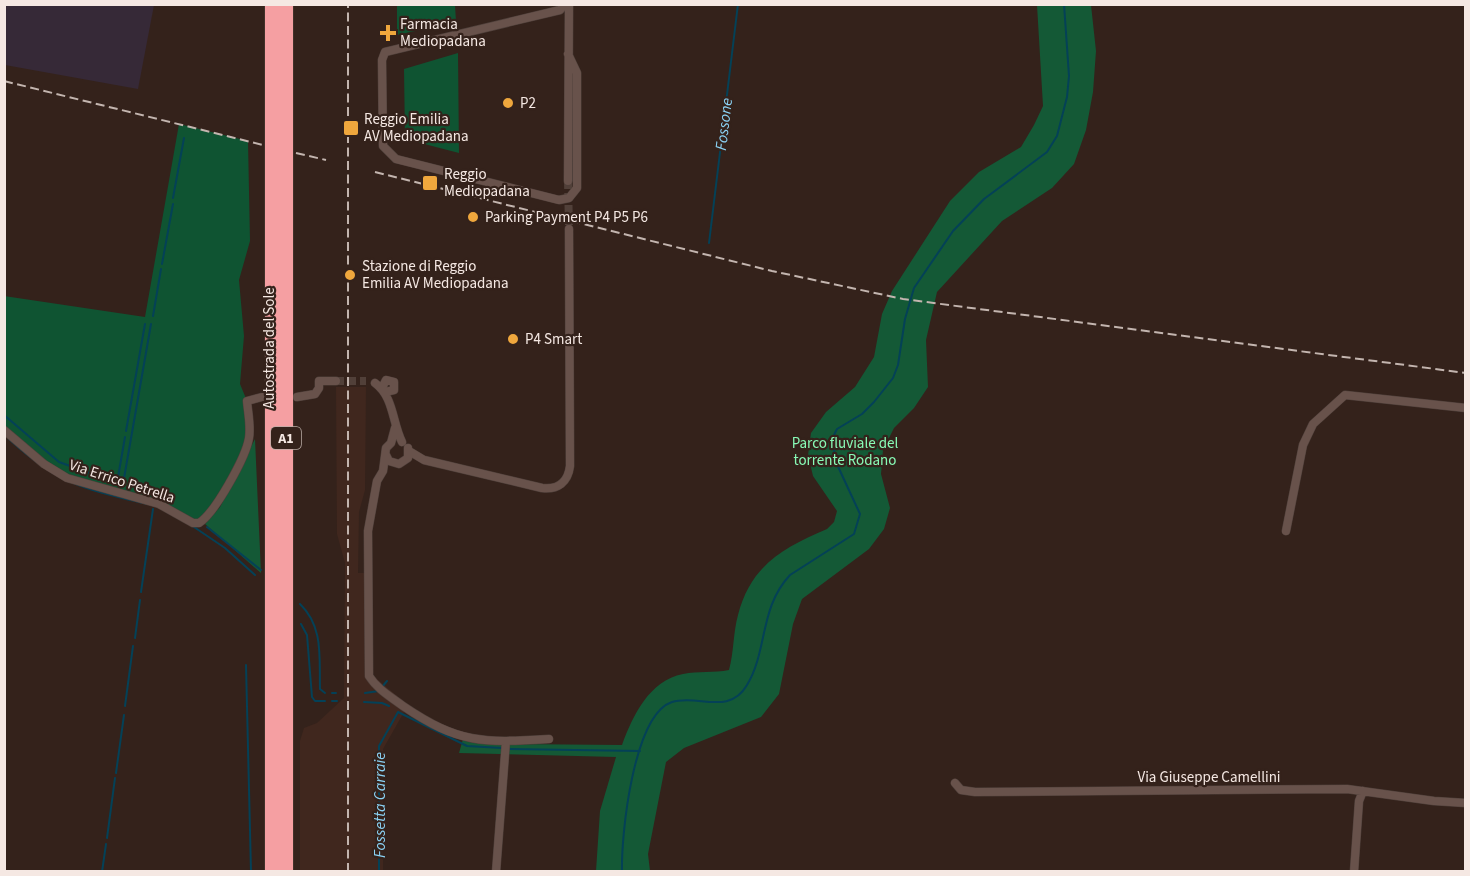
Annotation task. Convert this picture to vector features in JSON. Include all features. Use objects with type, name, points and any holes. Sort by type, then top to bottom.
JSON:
[{"type":"highway","name":"Autostrada del Sole","points":[[272,4],[272,872]]},
{"type":"highway","name":"Autostrada del Sole","points":[[285,872],[286,4]]},
{"type":"street","points":[[567,4],[560,10],[385,52],[381,60],[383,146],[396,159],[556,199],[570,198],[575,193],[577,184],[577,73],[568,54]]},
{"type":"street","points":[[567,4],[568,181]]},
{"type":"street","points":[[382,471],[406,461],[424,460],[543,488],[559,486],[566,480],[570,466],[569,229]]},
{"type":"street","points":[[297,397],[315,394],[319,388],[319,381],[336,381]]},
{"type":"street","points":[[366,381],[383,387],[390,402],[395,428],[402,442],[409,451],[424,460]]},
{"type":"street","points":[[1286,531],[1303,446],[1313,424],[1345,394],[1466,408]]},
{"type":"street","name":"Via Errico Petrella","points":[[4,430],[44,464],[67,478],[144,499],[165,507],[193,523],[199,523],[214,506],[246,449],[250,430],[247,401],[262,397]]},
{"type":"street","points":[[395,428],[377,481],[368,535],[369,675],[386,694],[434,727],[473,740],[549,739]]},
{"type":"street","points":[[391,442],[402,442]]},
{"type":"street","points":[[406,461],[409,451]]},
{"type":"street","points":[[386,455],[389,461],[396,464]]},
{"type":"street","points":[[495,872],[506,741]]},
{"type":"street","name":"Via Giuseppe Camellini","points":[[955,783],[961,790],[975,792],[1347,789],[1466,803]]},
{"type":"street","points":[[1354,872],[1359,801],[1364,791]]},
{"type":"shaded area","points":[[4,5],[154,5],[138,89],[5,65]]},
{"type":"shaded area","points":[[336,387],[366,387],[365,490],[359,512],[358,573],[371,573],[371,674],[408,705],[383,749],[383,871],[300,872],[300,741],[304,728],[317,723],[344,698],[345,563],[337,534]]},
{"type":"green space","points":[[397,5],[455,5],[456,22],[397,35]]},
{"type":"green space","name":"Parco fluviale del torrente Rodano","points":[[1037,5],[1091,5],[1096,51],[1093,92],[1086,130],[1074,164],[1052,188],[1002,221],[937,292],[926,340],[928,387],[914,408],[894,428],[883,450],[881,474],[890,508],[884,529],[869,549],[802,599],[793,624],[779,694],[761,717],[684,748],[666,762],[648,854],[650,871],[596,871],[600,811],[616,757],[459,753],[463,739],[507,744],[622,745],[637,711],[661,684],[683,674],[729,670],[738,615],[751,583],[771,560],[783,551],[827,529],[834,522],[837,511],[813,476],[808,455],[811,433],[826,412],[855,387],[874,357],[882,314],[892,291],[950,201],[979,172],[1021,147],[1043,106]]},
{"type":"green space","points":[[458,53],[459,153],[405,139],[404,69]]},
{"type":"green space","points":[[179,124],[248,141],[250,241],[239,280],[244,336],[240,384],[247,401],[250,430],[236,469],[199,523],[165,507],[67,478],[5,430],[4,296],[145,317]]},
{"type":"green space","points":[[255,439],[261,573],[205,524],[220,507]]},
{"type":"waterway","name":"Fossone","points":[[709,243],[738,4]]},
{"type":"waterway","points":[[622,872],[624,832],[632,778],[648,729],[659,712],[672,702],[682,700],[722,702],[731,700],[740,694],[754,672],[768,615],[780,588],[790,575],[854,534],[860,514],[835,460],[833,437],[837,429],[862,414],[893,378],[898,365],[905,319],[914,288],[953,231],[984,199],[1047,152],[1057,136],[1067,97],[1069,76],[1064,4]]},
{"type":"waterway","points":[[173,198],[184,138]]},
{"type":"waterway","points":[[162,264],[173,204]]},
{"type":"waterway","points":[[153,316],[161,269]]},
{"type":"waterway","points":[[126,431],[145,324]]},
{"type":"waterway","points":[[123,484],[151,324]]},
{"type":"waterway","points":[[4,415],[59,462],[117,483],[125,437]]},
{"type":"waterway","points":[[9,439],[42,466],[73,483],[147,504]]},
{"type":"waterway","points":[[141,592],[153,509]]},
{"type":"waterway","points":[[191,525],[225,548],[255,575]]},
{"type":"waterway","points":[[207,527],[261,570]]},
{"type":"waterway","points":[[135,638],[140,600]]},
{"type":"waterway","points":[[300,604],[308,613],[317,633],[320,655],[320,689],[325,693]]},
{"type":"waterway","points":[[301,624],[307,635],[312,697],[315,701],[325,701]]},
{"type":"waterway","points":[[125,706],[133,646]]},
{"type":"waterway","points":[[246,665],[251,872]]},
{"type":"waterway","points":[[382,687],[387,681]]},
{"type":"waterway","points":[[365,693],[379,691]]},
{"type":"waterway","points":[[332,701],[337,701]]},
{"type":"waterway","points":[[364,702],[382,703],[389,706]]},
{"type":"waterway","name":"Fossetta Carraie","points":[[379,872],[379,746],[398,712],[467,746],[502,748]]},
{"type":"waterway","points":[[116,773],[124,715]]},
{"type":"waterway","name":"Fossetta Carraie","points":[[509,749],[640,751]]},
{"type":"waterway","points":[[107,838],[115,778]]},
{"type":"waterway","points":[[102,872],[106,844]]},
{"type":"tunnel","points":[[568,181],[569,229]]},
{"type":"tunnel","points":[[336,381],[366,381]]},
{"type":"railway","points":[[348,4],[348,872]]},
{"type":"railway","points":[[4,81],[263,145]]},
{"type":"railway","points":[[296,153],[326,160]]},
{"type":"railway","points":[[375,172],[772,271],[903,299],[1466,373]]},
{"type":"place","name":"Farmacia Mediopadana","points":[[388,33]]},
{"type":"place","name":"P2","points":[[508,103]]},
{"type":"place","name":"Reggio Emilia AV Mediopadana","points":[[351,128]]},
{"type":"place","name":"Reggio Mediopadana","points":[[430,183]]},
{"type":"place","name":"Parking Payment P4 P5 P6","points":[[473,217]]},
{"type":"place","name":"Stazione di Reggio Emilia AV Mediopadana","points":[[350,275]]},
{"type":"place","name":"P4 Smart","points":[[513,339]]}]
